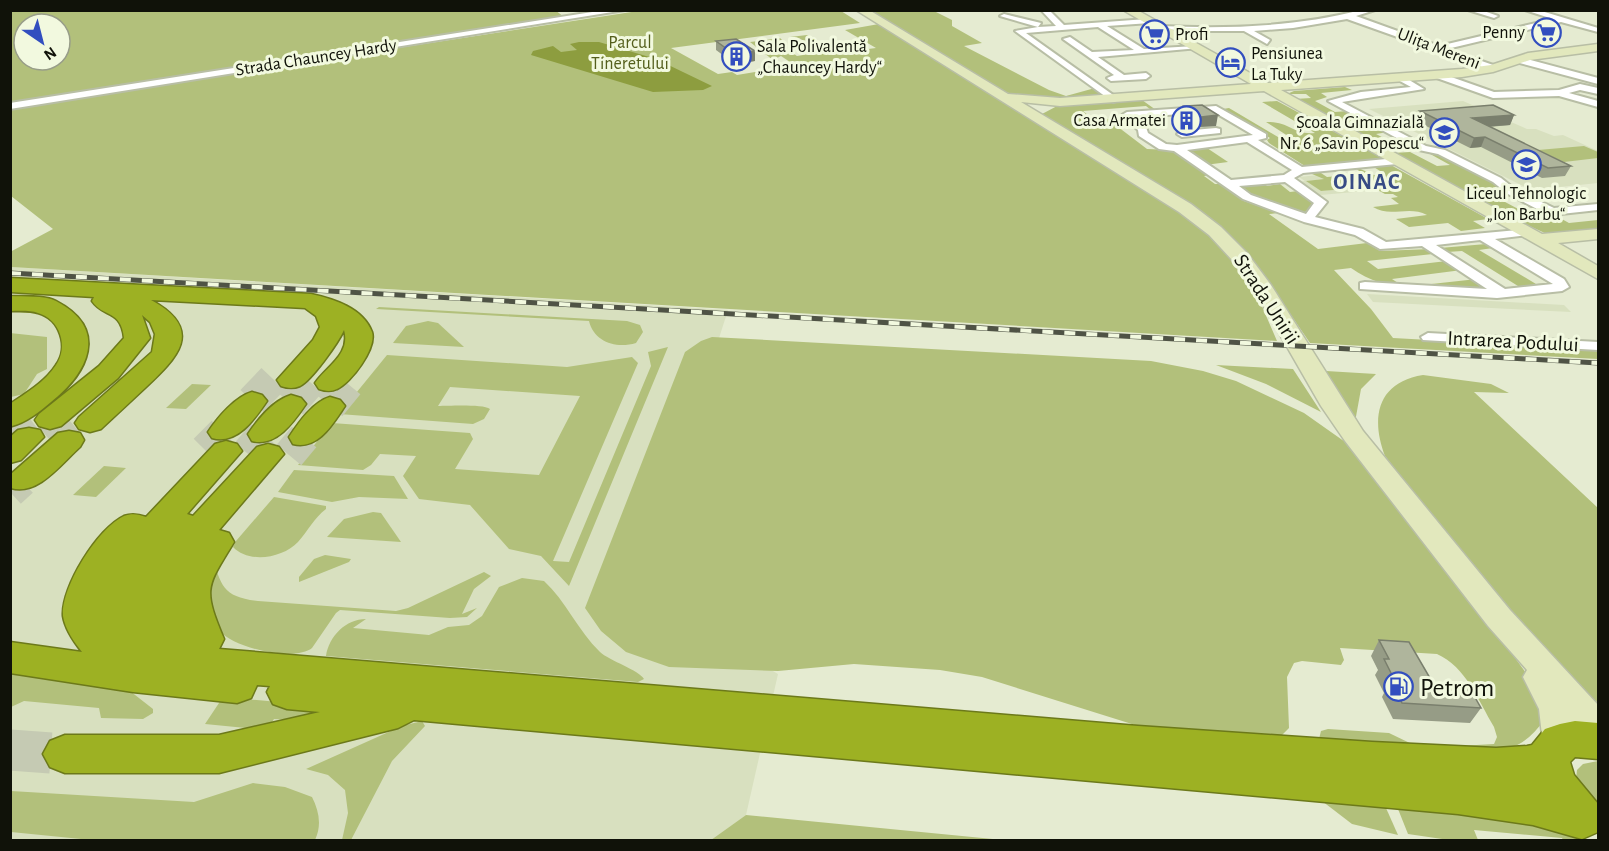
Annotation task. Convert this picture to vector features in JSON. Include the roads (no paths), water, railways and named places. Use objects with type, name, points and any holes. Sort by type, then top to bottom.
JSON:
[{"type":"highway","points":[[10,285],[311,301],[341,311],[356,329],[369,354],[300,393],[255,443],[97,565],[85,591],[81,616],[84,629],[101,647],[127,659],[162,666],[215,664],[1315,757],[1496,767],[1527,765],[1569,748]]},
{"type":"highway","points":[[10,293],[131,300],[146,305],[161,320],[163,330],[154,348],[46,430]]},
{"type":"highway","points":[[46,430],[129,352],[137,338],[136,328],[125,311],[113,304],[86,296]]},
{"type":"highway","points":[[215,664],[190,603],[194,573],[215,544],[255,443],[300,393],[322,324],[322,314],[311,301]]},
{"type":"highway","points":[[10,303],[47,306],[70,312],[86,321],[92,328],[95,350],[81,378],[16,477]]},
{"type":"highway","points":[[215,664],[176,643],[153,620],[146,609],[146,582],[150,570],[168,541],[356,329]]},
{"type":"highway","points":[[10,657],[133,676],[422,705],[1382,787],[1552,808],[1590,824]]},
{"type":"highway","points":[[65,754],[219,754],[422,705]]},
{"type":"highway","points":[[1569,748],[1553,784],[1565,801],[1590,824]]},
{"type":"main road","name":"Strada Unirii","points":[[861,10],[1199,217],[1241,255],[1259,279],[1332,406],[1363,447],[1499,618],[1599,727]]},
{"type":"main road","points":[[1128,10],[1195,48],[1279,91],[1380,152],[1599,273]]},
{"type":"main road","points":[[991,89],[1018,98],[1060,102],[1279,91],[1493,68],[1519,60],[1599,47]]},
{"type":"main road","points":[[1038,118],[1036,114],[1039,109],[1060,102]]},
{"type":"main road","points":[[1532,236],[1599,234]]},
{"type":"main road","name":"Strada Unirii","points":[[1499,618],[1550,694],[1569,748]]},
{"type":"street","name":"Strada Chauncey Hardy","points":[[10,106],[622,10]]},
{"type":"street","points":[[1044,10],[1061,27]]},
{"type":"street","name":"Ulița Mereni","points":[[1324,10],[1350,17],[1493,68]]},
{"type":"street","points":[[1160,28],[1245,29],[1298,25],[1350,17],[1372,10]]},
{"type":"street","points":[[1471,10],[1494,16]]},
{"type":"street","points":[[1528,10],[1599,30]]},
{"type":"street","points":[[1004,16],[1046,28]]},
{"type":"street","points":[[1440,48],[1560,20]]},
{"type":"street","points":[[1113,99],[1019,31],[1147,21]]},
{"type":"street","points":[[1098,24],[1143,52]]},
{"type":"street","points":[[1245,29],[1267,42]]},
{"type":"street","points":[[1067,39],[1122,77]]},
{"type":"street","points":[[1090,55],[1195,48]]},
{"type":"street","points":[[1519,60],[1599,81]]},
{"type":"street","points":[[1437,75],[1493,95],[1559,93],[1580,87],[1599,92]]},
{"type":"street","points":[[1088,80],[1146,76]]},
{"type":"street","points":[[1401,78],[1420,89],[1361,95],[1334,101],[1424,148],[1441,152],[1497,180],[1512,192],[1552,212]]},
{"type":"street","points":[[1559,93],[1599,104]]},
{"type":"street","points":[[1176,95],[1200,110]]},
{"type":"street","points":[[1142,97],[1197,144]]},
{"type":"street","points":[[1172,124],[1200,110],[1220,110],[1300,170]]},
{"type":"street","points":[[1151,113],[1172,124],[1249,133],[1177,148],[1162,147],[1143,134],[1143,129],[1127,115],[1151,113]]},
{"type":"street","points":[[1177,148],[1248,198],[1308,219],[1359,232],[1384,246],[1483,237],[1532,236]]},
{"type":"street","points":[[1380,152],[1424,148]]},
{"type":"street","points":[[1228,184],[1287,178],[1300,170],[1396,161]]},
{"type":"street","points":[[1287,178],[1321,201],[1321,205],[1308,219]]},
{"type":"street","points":[[1500,218],[1597,208]]},
{"type":"street","points":[[1365,286],[1407,291],[1504,294],[1563,286],[1483,237]]},
{"type":"street","points":[[1424,242],[1504,294]]},
{"type":"street","name":"Intrarea Podului","points":[[1428,337],[1599,346]]},
{"type":"tunnel","points":[[252,401],[273,379]]},
{"type":"tunnel","points":[[291,404],[310,382]]},
{"type":"tunnel","points":[[330,406],[348,384]]},
{"type":"tunnel","points":[[10,435],[30,419]]},
{"type":"tunnel","points":[[49,439],[70,421]]},
{"type":"tunnel","points":[[205,450],[223,432]]},
{"type":"tunnel","points":[[247,453],[263,434]]},
{"type":"tunnel","points":[[289,455],[304,437]]},
{"type":"tunnel","points":[[10,492],[22,481]]},
{"type":"tunnel","points":[[10,750],[65,754]]},
{"type":"railway","points":[[10,273],[1598,363]]},
{"type":"place","name":"Penny","points":[[1546,32]]},
{"type":"place","name":"Profi","points":[[1154,34]]},
{"type":"place","name":"Sala Polivalentă „Chauncey Hardy“","points":[[736,56]]},
{"type":"place","name":"Pensiunea La Tuky","points":[[1230,63]]},
{"type":"place","name":"Casa Armatei","points":[[1187,120]]},
{"type":"place","name":"Școala Gimnazială Nr. 6 „Savin Popescu“","points":[[1445,132]]},
{"type":"place","name":"Liceul Tehnologic „Ion Barbu“","points":[[1526,164]]},
{"type":"place","name":"Petrom","points":[[1399,687]]},
{"type":"district","name":"OINAC","points":[[1367,181]]},
{"type":"park label","name":"Parcul Tineretului","points":[[630,52]]}]
